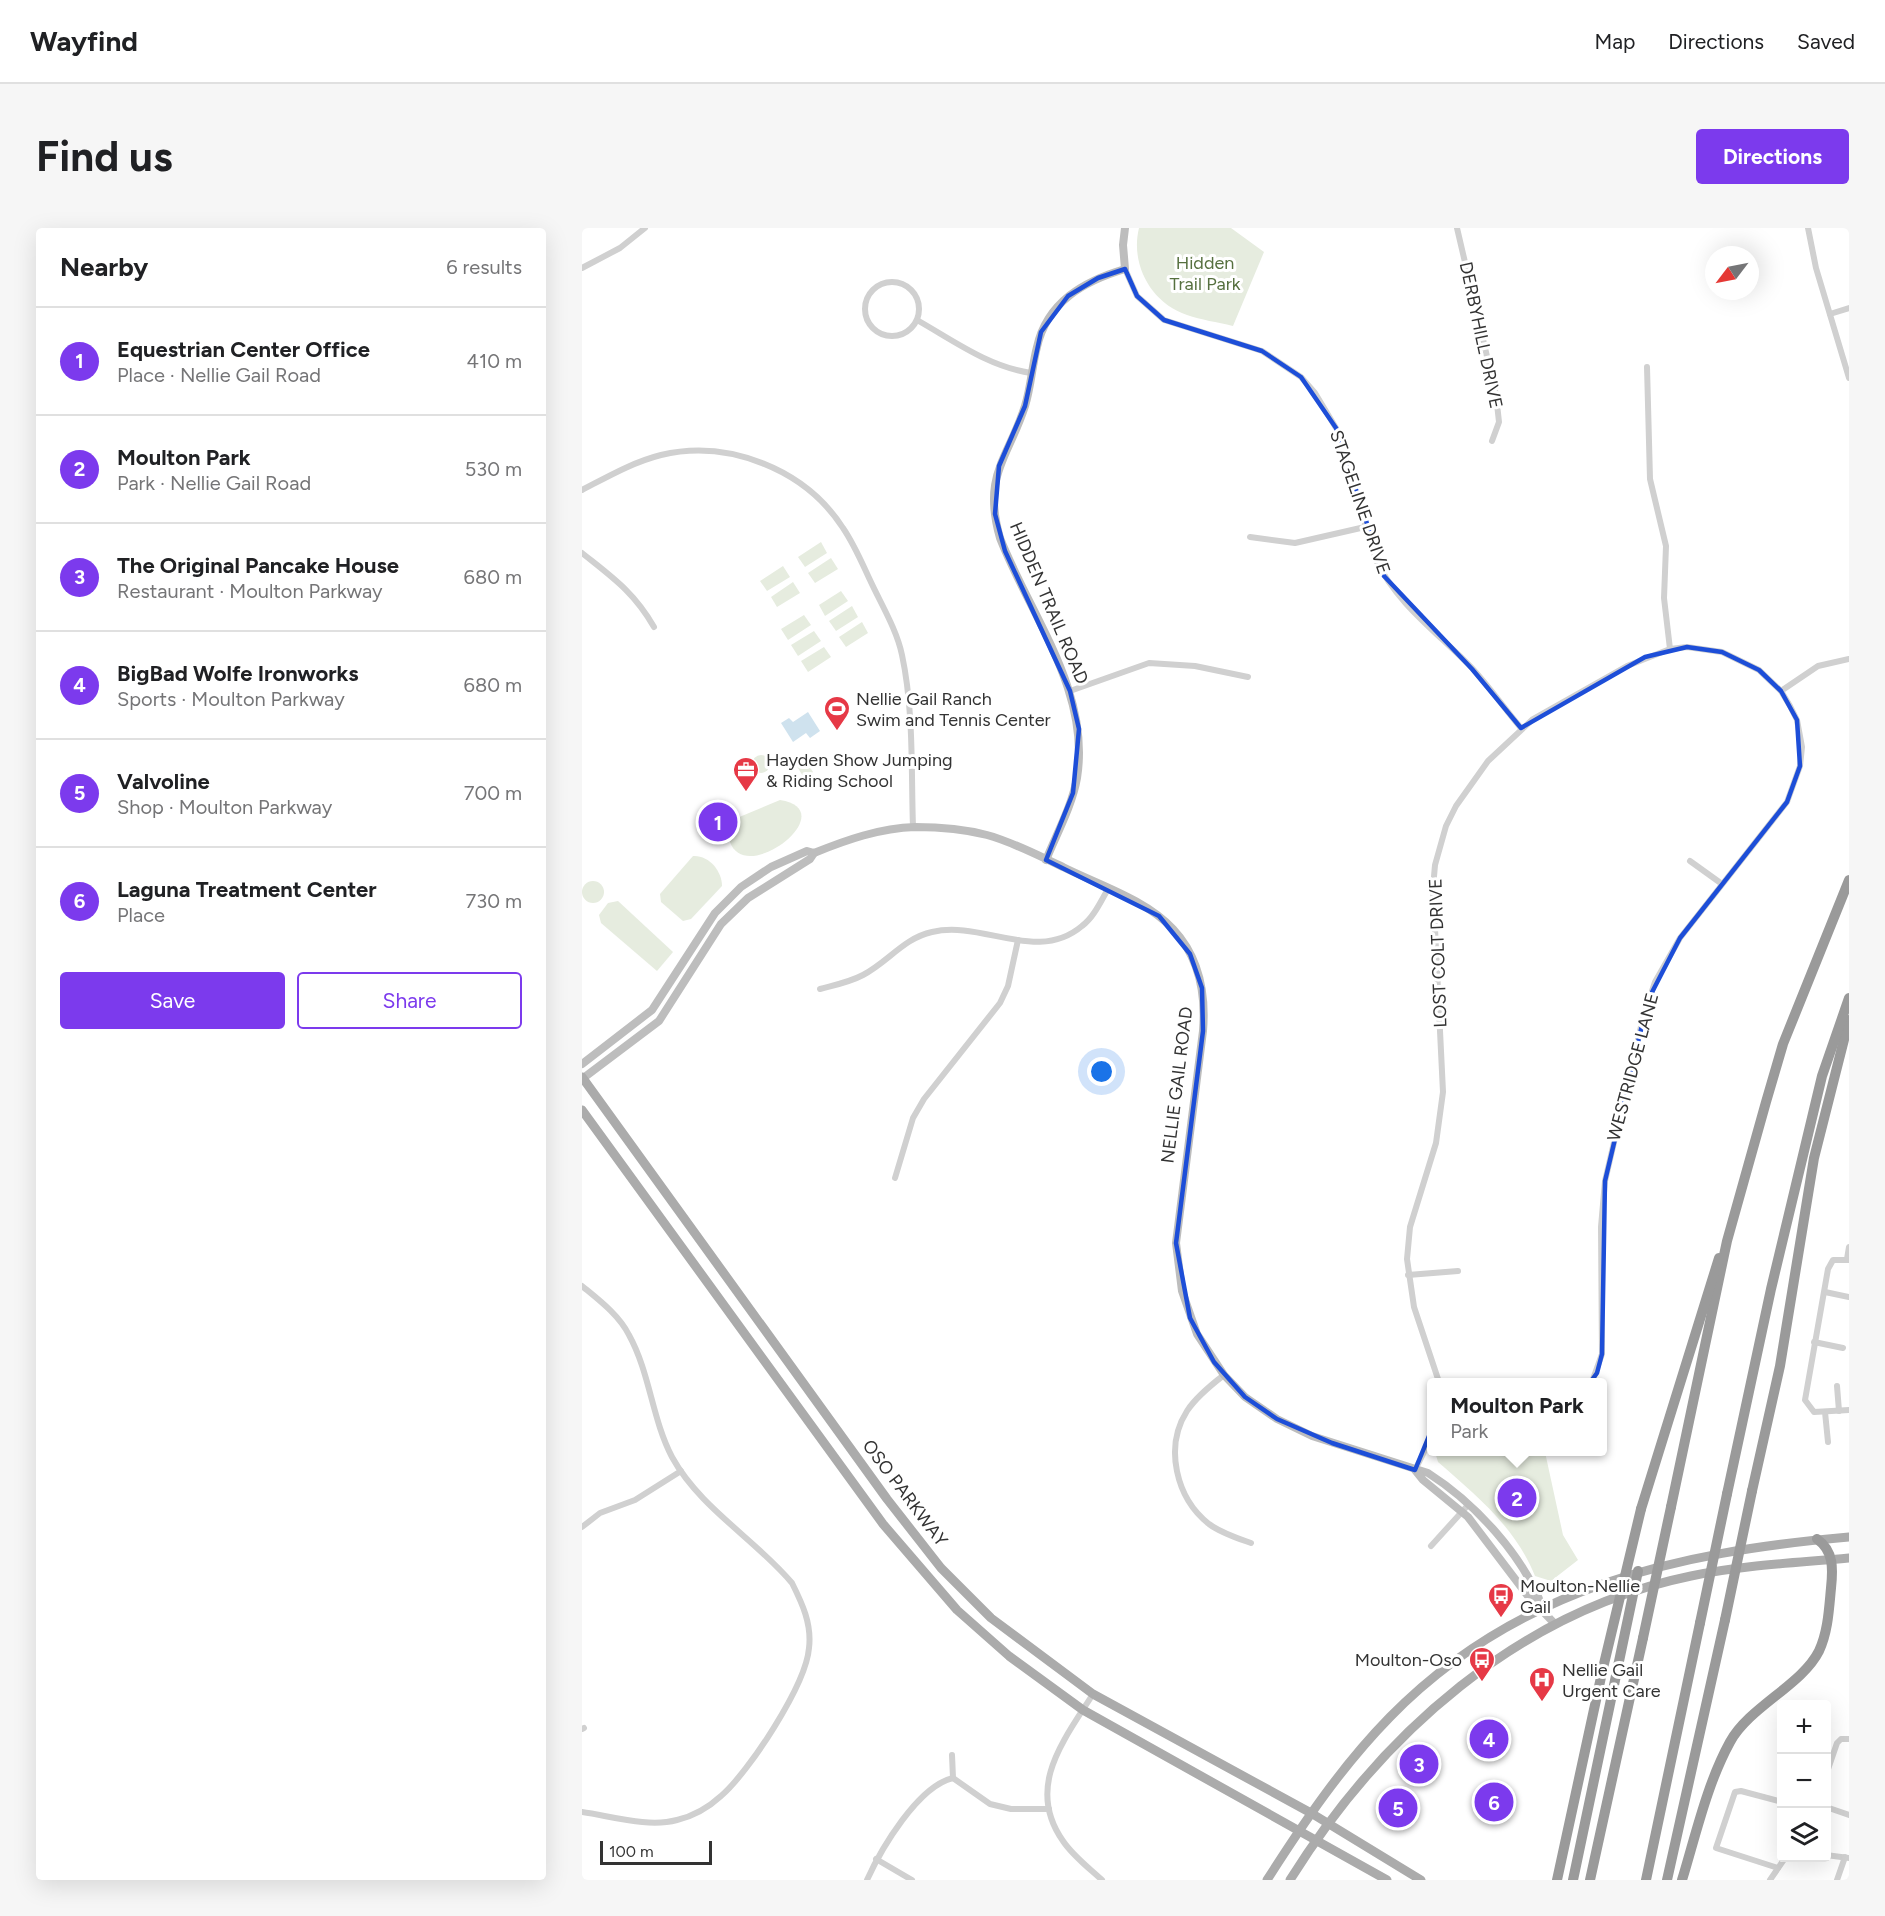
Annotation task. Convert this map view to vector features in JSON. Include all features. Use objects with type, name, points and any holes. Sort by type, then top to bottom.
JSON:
[{"type":"highway","points":[[1590,1880],[1727,1242],[1783,1044],[1849,880]]},
{"type":"highway","points":[[1646,1880],[1726,1494],[1776,1268],[1822,1076],[1849,998]]},
{"type":"highway","points":[[1666,1880],[1780,1366],[1814,1158],[1849,1020]]},
{"type":"highway","points":[[1557,1880],[1603,1668],[1641,1509],[1715,1268],[1727,1242]]},
{"type":"highway","points":[[1682,1880],[1711,1787],[1731,1740],[1818,1652],[1827,1624],[1832,1576],[1827,1547],[1817,1539]]},
{"type":"highway","points":[[1573,1880],[1638,1571]]},
{"type":"main road","name":"OSO PARKWAY","points":[[582,1078],[887,1499],[941,1568],[991,1618],[1093,1694],[1311,1813],[1421,1880]]},
{"type":"main road","name":"OSO PARKWAY","points":[[582,1110],[911,1560],[986,1637],[1083,1710],[1387,1880]]},
{"type":"main road","points":[[1267,1880],[1298,1831],[1340,1773],[1409,1699],[1481,1643],[1543,1609],[1593,1586],[1638,1571],[1751,1547],[1849,1537]]},
{"type":"main road","points":[[1290,1880],[1328,1823],[1367,1773],[1433,1708],[1482,1668],[1555,1624],[1634,1591],[1702,1574],[1849,1558]]},
{"type":"street","points":[[582,268],[611,254],[645,228]]},
{"type":"street","points":[[1125,228],[1123,252],[1125,269]]},
{"type":"street","name":"DERBYHILL DRIVE","points":[[1457,228],[1497,395],[1499,422],[1492,441]]},
{"type":"street","points":[[1808,228],[1816,268],[1849,378]]},
{"type":"street","name":"HIDDEN TRAIL ROAD","points":[[1046,860],[1066,813],[1077,778],[1079,729],[1070,691],[1005,551],[994,514],[995,489],[999,466],[1025,406],[1041,332],[1059,304],[1089,282],[1125,269]]},
{"type":"street","name":"STAGELINE DRIVE","points":[[1125,269],[1137,296],[1164,320],[1262,351],[1300,377],[1315,393],[1336,428],[1376,560],[1397,596],[1472,669],[1521,728]]},
{"type":"street","points":[[882,284],[903,284],[917,299],[917,320],[902,335],[891,337],[881,335],[866,320],[867,298],[882,284]]},
{"type":"street","points":[[1830,314],[1849,308]]},
{"type":"street","points":[[917,320],[988,361],[1011,370],[1031,373]]},
{"type":"street","points":[[1647,367],[1650,479],[1665,546],[1664,598],[1670,649]]},
{"type":"street","points":[[582,490],[623,469],[660,455],[680,451],[717,452],[748,458],[783,473],[809,490],[827,507],[843,527],[857,553],[902,652],[907,681],[913,827]]},
{"type":"street","points":[[1250,537],[1295,543],[1365,527]]},
{"type":"street","points":[[582,553],[623,584],[641,603],[654,627]]},
{"type":"street","name":"LOST COLT DRIVE","points":[[1437,1378],[1414,1307],[1408,1275],[1410,1227],[1436,1143],[1443,1092],[1433,888],[1435,865],[1446,826],[1456,806],[1488,761],[1533,719],[1627,666],[1670,649],[1704,649],[1742,659],[1766,675],[1781,691]]},
{"type":"street","points":[[1781,691],[1818,666],[1849,659]]},
{"type":"street","points":[[1070,691],[1149,663],[1195,666],[1248,677]]},
{"type":"street","name":"WESTRIDGE LANE","points":[[1594,1378],[1602,1354],[1601,1227],[1605,1181],[1643,1018],[1667,960],[1687,928],[1787,802],[1795,783],[1802,747],[1797,720],[1781,691]]},
{"type":"street","name":"NELLIE GAIL ROAD","points":[[582,1064],[652,1010],[715,913],[741,887],[771,867],[807,851],[814,853],[876,832],[913,827],[957,830],[989,836],[1046,860],[1149,910],[1174,930],[1191,954],[1202,988],[1203,1031],[1177,1220],[1176,1261],[1190,1318],[1204,1346],[1224,1375],[1261,1410],[1293,1428],[1435,1477],[1469,1504],[1501,1539],[1537,1591],[1543,1609]]},
{"type":"street","name":"NELLIE GAIL ROAD","points":[[582,1078],[659,1021],[721,924],[747,898],[810,859],[814,853]]},
{"type":"street","points":[[1690,861],[1722,884]]},
{"type":"street","points":[[820,989],[862,976],[904,944],[934,931],[969,931],[1045,943],[1072,933],[1092,915],[1108,889]]},
{"type":"street","points":[[895,1178],[913,1118],[924,1099],[1000,1003],[1008,986],[1017,940]]},
{"type":"street","points":[[1849,1247],[1848,1259],[1838,1258],[1830,1264],[1805,1400],[1814,1413],[1849,1410]]},
{"type":"street","points":[[1408,1275],[1458,1271]]},
{"type":"street","points":[[582,1286],[618,1319],[629,1335],[663,1435],[681,1471],[704,1498],[778,1566],[792,1583],[802,1603],[808,1625],[810,1647],[805,1671],[795,1694],[734,1784],[721,1797],[693,1815],[675,1821],[658,1822],[582,1812]]},
{"type":"street","points":[[1825,1292],[1849,1297]]},
{"type":"street","points":[[1814,1342],[1844,1348]]},
{"type":"street","points":[[1224,1375],[1187,1410],[1177,1435],[1176,1468],[1180,1485],[1198,1514],[1227,1534],[1251,1543]]},
{"type":"street","points":[[1837,1386],[1839,1411]]},
{"type":"street","points":[[1825,1412],[1828,1442]]},
{"type":"street","points":[[1415,1470],[1427,1444]]},
{"type":"street","name":"NELLIE GAIL ROAD","points":[[1415,1470],[1423,1480],[1462,1511],[1482,1532],[1528,1596],[1555,1624]]},
{"type":"street","points":[[582,1527],[600,1513],[642,1496],[681,1471]]},
{"type":"street","points":[[1431,1546],[1469,1504]]},
{"type":"street","points":[[1093,1694],[1052,1763],[1047,1789],[1054,1826],[1064,1842],[1102,1880]]},
{"type":"street","points":[[1831,1762],[1837,1743],[1841,1739],[1849,1739]]},
{"type":"street","points":[[952,1755],[953,1778]]},
{"type":"street","points":[[953,1778],[990,1804],[1011,1809],[1049,1809]]},
{"type":"street","points":[[867,1880],[876,1859],[912,1808],[939,1785],[953,1778]]},
{"type":"street","points":[[1777,1802],[1741,1791],[1736,1792],[1732,1797],[1716,1848],[1778,1868]]},
{"type":"street","points":[[1830,1808],[1849,1815]]},
{"type":"street","points":[[1831,1856],[1847,1858],[1837,1880]]},
{"type":"street","points":[[876,1859],[912,1880]]},
{"type":"street","points":[[1770,1880],[1782,1862]]},
{"type":"highlighted area","points":[[1125,269],[1137,296],[1164,320],[1262,351],[1301,377],[1336,428],[1384,576],[1472,669],[1521,728],[1645,657],[1687,647],[1722,652],[1759,670],[1781,691],[1797,720],[1800,766],[1787,802],[1680,938],[1648,1000],[1605,1181],[1602,1354],[1597,1373],[1573,1406],[1542,1423],[1519,1427],[1438,1414],[1415,1470],[1332,1443],[1277,1419],[1245,1397],[1214,1362],[1190,1318],[1176,1243],[1203,1031],[1202,988],[1190,954],[1159,916],[1046,860],[1073,793],[1079,729],[1070,691],[1005,551],[995,514],[999,466],[1025,406],[1041,332],[1068,296],[1098,278]]},
{"type":"green space","name":"Hidden Trail Park","points":[[1139,228],[1231,228],[1264,252],[1233,326],[1187,315],[1174,309],[1154,292],[1141,268],[1137,242]]},
{"type":"green space","points":[[821,542],[827,553],[805,567],[798,557]]},
{"type":"green space","points":[[831,558],[838,569],[815,583],[808,573]]},
{"type":"green space","points":[[783,566],[790,577],[767,591],[760,581]]},
{"type":"green space","points":[[793,582],[800,593],[777,607],[771,597]]},
{"type":"green space","points":[[841,591],[848,601],[825,616],[819,605]]},
{"type":"green space","points":[[852,606],[858,617],[836,631],[829,621]]},
{"type":"green space","points":[[804,615],[811,625],[788,640],[781,629]]},
{"type":"green space","points":[[862,622],[868,633],[846,647],[839,637]]},
{"type":"green space","points":[[814,631],[821,641],[798,656],[791,645]]},
{"type":"green space","points":[[824,647],[831,657],[808,672],[801,661]]},
{"type":"green space","points":[[761,755],[767,758],[770,764],[767,770],[761,773],[755,770],[752,764],[755,758]]},
{"type":"green space","points":[[804,758],[813,772],[804,778],[795,763]]},
{"type":"green space","points":[[780,800],[797,807],[801,817],[797,830],[785,842],[770,851],[754,856],[739,854],[730,842],[730,829],[737,818]]},
{"type":"green space","points":[[693,856],[704,858],[714,865],[720,875],[722,886],[691,919],[683,921],[661,902],[660,894]]},
{"type":"green space","points":[[593,881],[601,884],[604,892],[601,900],[593,903],[585,900],[582,892],[585,884]]},
{"type":"green space","points":[[618,901],[673,952],[657,971],[601,923],[599,915],[608,903]]},
{"type":"green space","points":[[1436,1456],[1546,1456],[1563,1535],[1578,1560],[1551,1581],[1535,1576],[1517,1543],[1494,1513],[1438,1462]]},
{"type":"water","points":[[808,712],[820,731],[810,738],[806,733],[793,742],[781,723],[789,718],[793,722]]},
{"type":"place","name":"Nellie Gail Ranch Swim and Tennis Center","points":[[837,732]]},
{"type":"place","name":"Hayden Show Jumping & Riding School","points":[[746,793]]},
{"type":"place","name":"Equestrian Center Office","points":[[718,822]]},
{"type":"place","name":"Moulton Park","points":[[1517,1498]]},
{"type":"place","name":"Moulton-Nellie Gail","points":[[1501,1619]]},
{"type":"place","name":"Moulton-Oso","points":[[1482,1683]]},
{"type":"place","name":"Nellie Gail Urgent Care","points":[[1542,1703]]},
{"type":"place","name":"BigBad Wolfe Ironworks","points":[[1489,1739]]},
{"type":"place","name":"The Original Pancake House","points":[[1419,1764]]},
{"type":"place","name":"Laguna Treatment Center","points":[[1494,1802]]},
{"type":"place","name":"Valvoline","points":[[1398,1808]]}]
